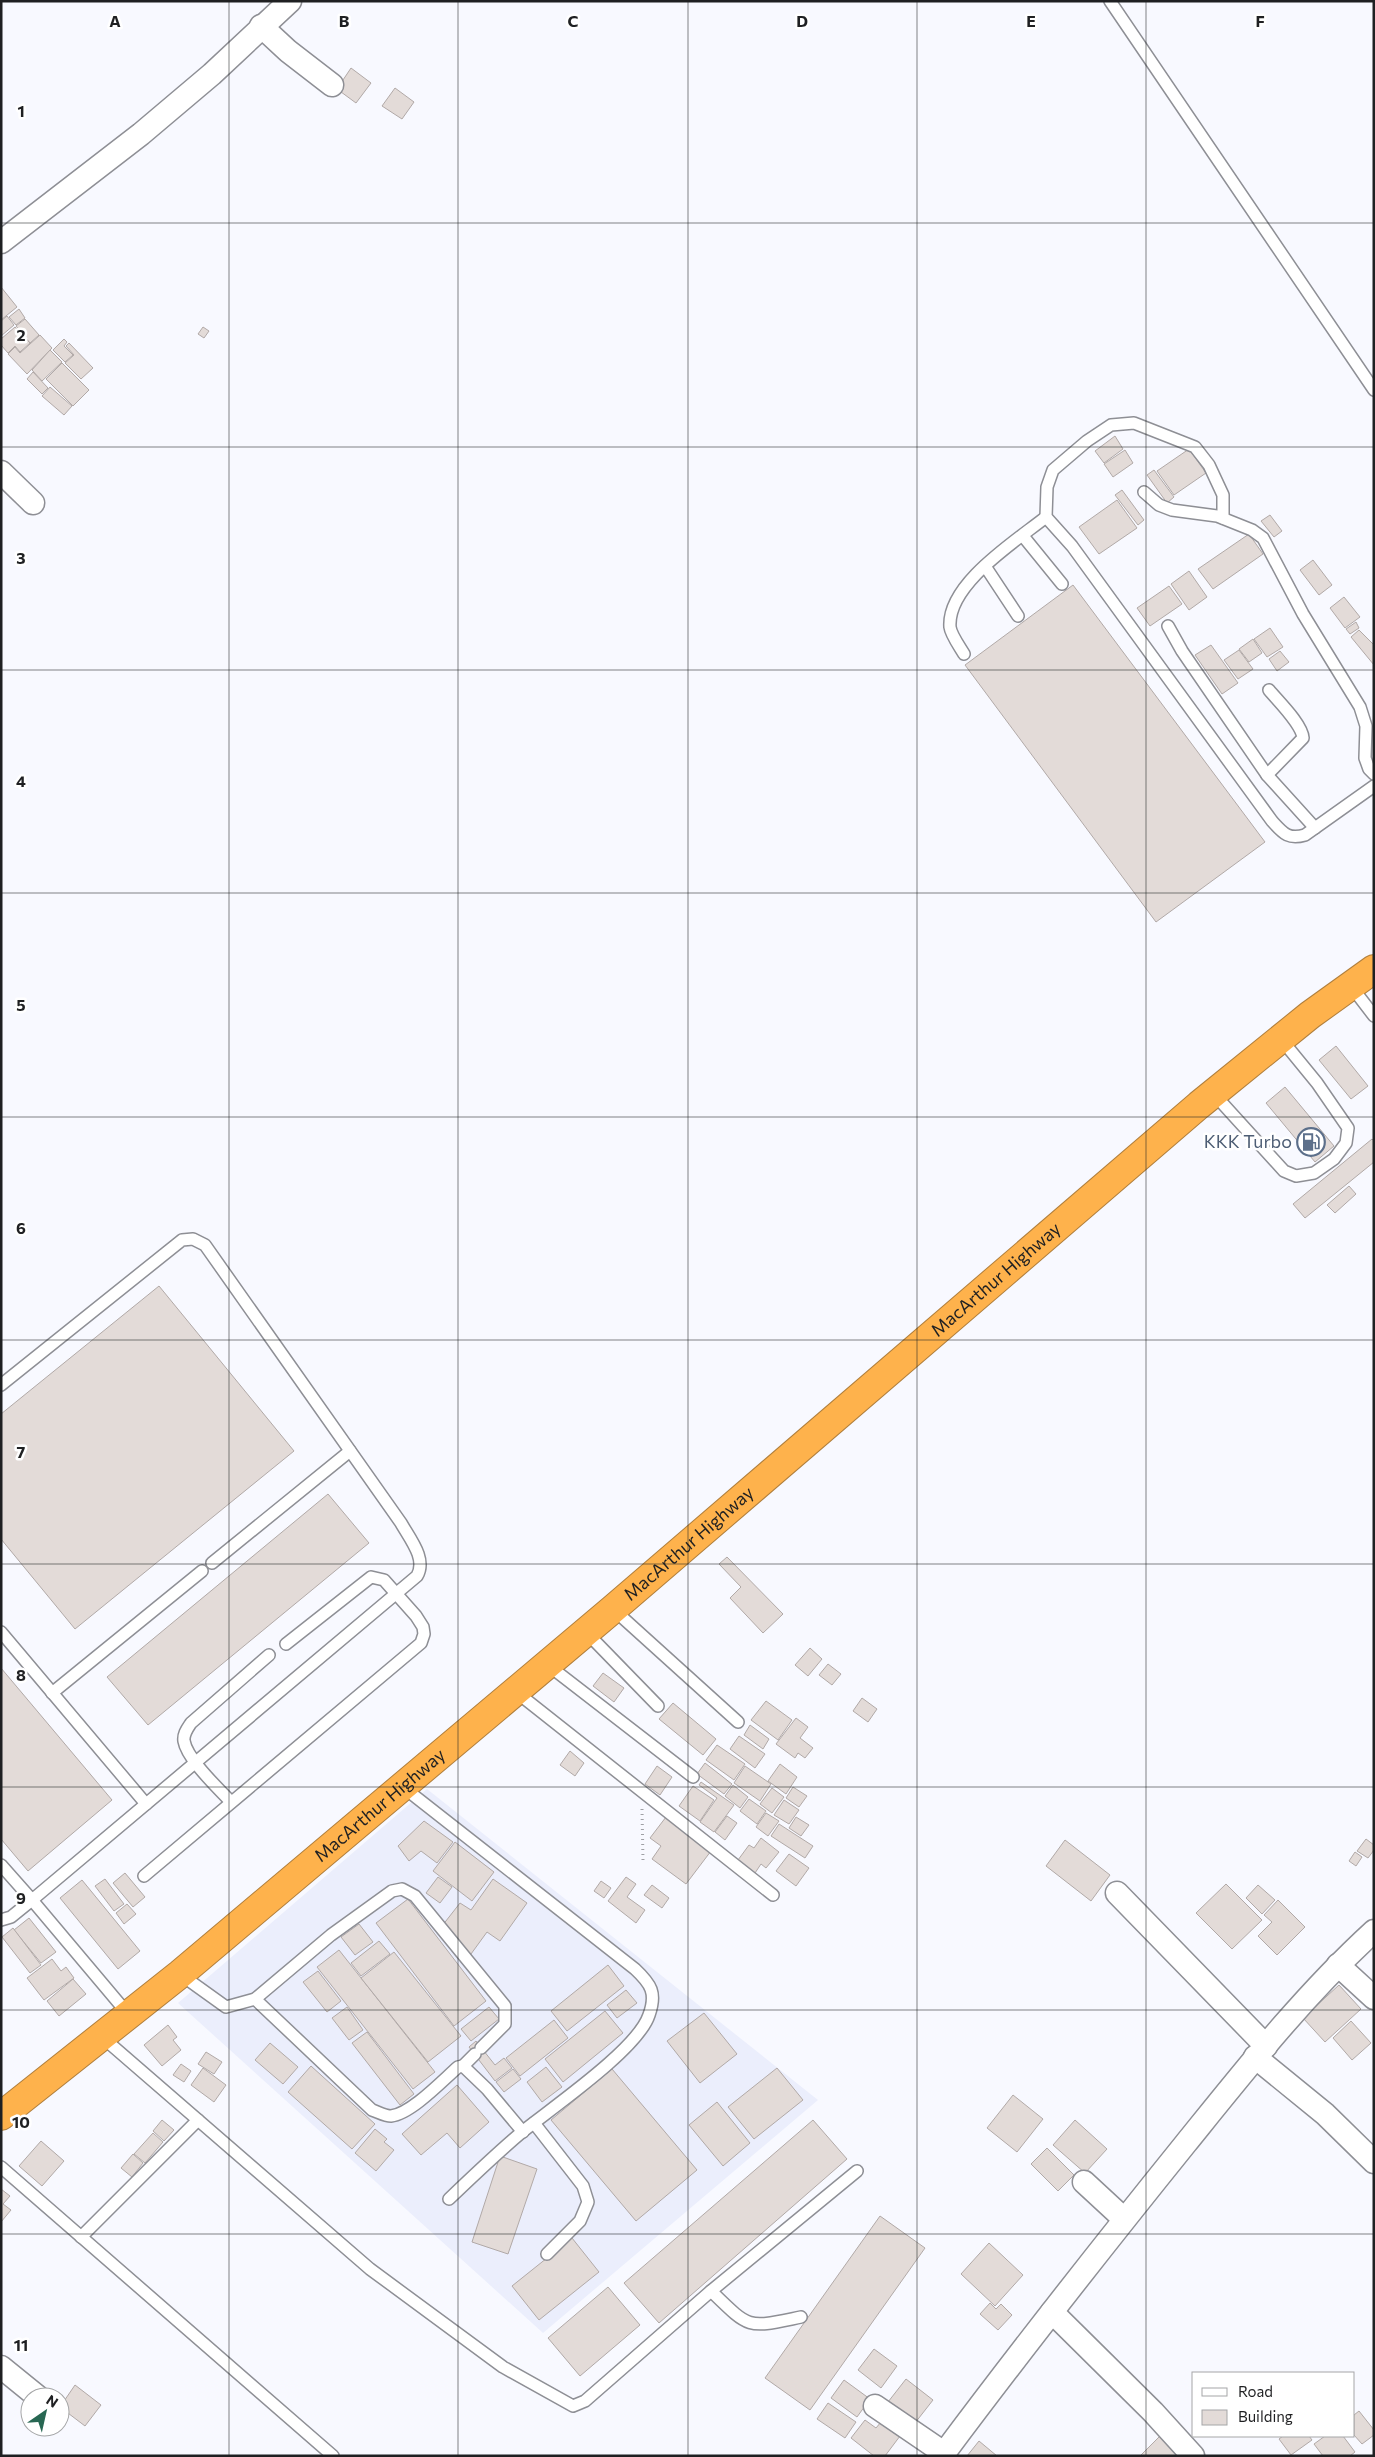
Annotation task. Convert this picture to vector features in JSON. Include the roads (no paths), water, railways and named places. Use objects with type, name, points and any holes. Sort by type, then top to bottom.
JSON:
[{"type":"highway","name":"MacArthur Highway","points":[[1,2116],[180,1974],[614,1609],[1213,1093],[1281,1039],[1374,970]]},
{"type":"street","points":[[1,242],[141,134],[212,74],[261,26],[290,1]]},
{"type":"street","points":[[261,26],[288,51],[332,85]]},
{"type":"street","points":[[1,472],[32,503]]},
{"type":"street","points":[[1117,1893],[1261,2052],[1374,2162]]},
{"type":"street","points":[[875,2406],[943,2454],[1124,2219],[1261,2052],[1338,1965],[1374,1931]]},
{"type":"street","points":[[1338,1965],[1374,1998]]},
{"type":"street","points":[[1084,2182],[1124,2219]]},
{"type":"street","points":[[1052,2312],[1153,2412],[1193,2456]]},
{"type":"street","points":[[1,2367],[26,2387]]},
{"type":"lane","points":[[1110,1],[1374,390]]},
{"type":"lane","points":[[1223,518],[1223,495],[1210,466],[1195,447],[1134,423],[1111,425],[1087,440],[1053,470],[1047,487],[1046,517],[1083,561],[1272,821],[1286,836],[1293,838],[1305,835],[1374,786]]},
{"type":"lane","points":[[1144,492],[1159,504],[1172,510],[1223,518],[1252,530],[1263,538],[1303,614],[1360,707],[1366,726],[1365,758],[1369,769],[1374,774]]},
{"type":"lane","points":[[964,654],[950,628],[952,614],[962,591],[985,566],[1046,517]]},
{"type":"lane","points":[[1023,536],[1062,584]]},
{"type":"lane","points":[[985,566],[1018,616]]},
{"type":"lane","points":[[1168,626],[1182,651],[1268,775],[1314,828]]},
{"type":"lane","points":[[1268,775],[1303,738],[1303,733],[1269,690]]},
{"type":"lane","points":[[1351,986],[1374,1016]]},
{"type":"lane","points":[[1213,1093],[1284,1171],[1296,1176],[1314,1173],[1334,1159],[1346,1143],[1348,1128],[1317,1083],[1281,1039]]},
{"type":"lane","points":[[1,1385],[182,1240],[193,1239],[205,1245],[350,1451],[417,1551],[421,1565],[420,1571],[396,1594],[195,1761],[32,1900],[11,1916],[1,1920]]},
{"type":"lane","points":[[212,1562],[350,1451]]},
{"type":"lane","points":[[52,1693],[202,1571]]},
{"type":"lane","points":[[144,1876],[421,1643],[424,1634],[423,1627],[384,1580],[371,1577],[286,1644]]},
{"type":"lane","points":[[614,1609],[738,1722]]},
{"type":"lane","points":[[1,1632],[146,1804]]},
{"type":"lane","points":[[586,1632],[658,1706]]},
{"type":"lane","points":[[231,1802],[195,1761],[184,1743],[184,1734],[191,1723],[270,1655]]},
{"type":"lane","points":[[548,1664],[693,1777]]},
{"type":"lane","points":[[516,1691],[773,1895]]},
{"type":"lane","points":[[403,1787],[650,1983],[653,2002],[649,2017],[630,2046],[522,2132],[449,2199]]},
{"type":"lane","points":[[1,1864],[128,2014]]},
{"type":"lane","points":[[180,1974],[226,2007],[255,1999],[331,1935],[392,1891],[402,1889],[415,1896],[504,2006],[505,2024],[463,2066],[458,2067],[425,2096],[401,2113],[390,2116],[372,2110],[255,1999]]},
{"type":"lane","points":[[101,2036],[370,2269],[503,2367],[573,2406],[585,2401],[711,2291],[857,2171]]},
{"type":"lane","points":[[463,2066],[487,2089],[522,2132]]},
{"type":"lane","points":[[81,2237],[198,2120]]},
{"type":"lane","points":[[534,2123],[584,2186],[588,2202],[580,2221],[547,2254]]},
{"type":"lane","points":[[1,2167],[333,2456]]},
{"type":"lane","points":[[711,2291],[738,2318],[748,2323],[759,2325],[801,2316]]},
{"type":"place","name":"KKK Turbo","points":[[1311,1142]]}]
